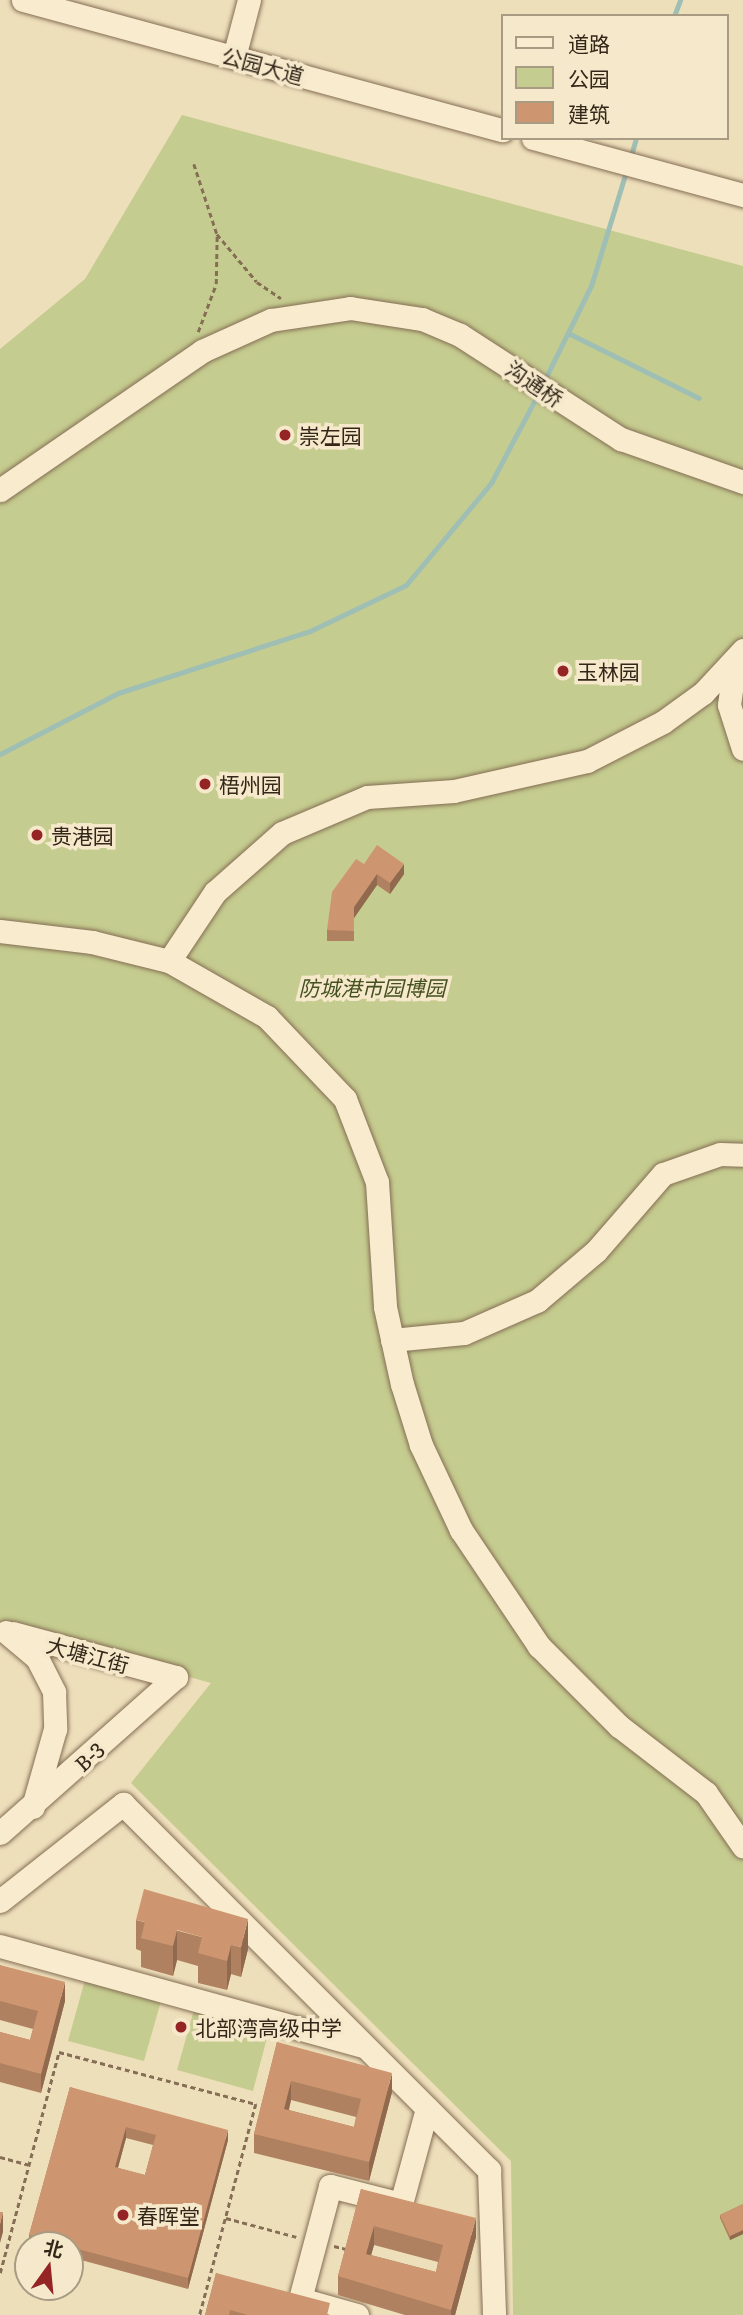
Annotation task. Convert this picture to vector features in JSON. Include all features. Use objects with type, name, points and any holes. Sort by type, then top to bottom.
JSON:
[{"type":"street","name":"公园大道","points":[[23,0],[502,130]]},
{"type":"street","points":[[233,57],[249,0]]},
{"type":"street","points":[[540,140],[743,195]]},
{"type":"street","name":"沟通桥","points":[[0,491],[183,364],[271,320],[313,311],[351,308],[422,319],[484,349],[585,418],[658,456],[743,482]]},
{"type":"street","points":[[739,655],[729,705],[743,749]]},
{"type":"street","points":[[169,961],[215,892],[292,827],[366,797],[454,791],[587,761],[663,722],[739,655]]},
{"type":"street","points":[[0,931],[92,942],[169,961],[267,1017],[345,1099],[377,1182],[392,1340],[421,1446],[498,1592],[593,1703],[706,1793],[743,1846]]},
{"type":"street","points":[[392,1340],[464,1333],[537,1301],[596,1251],[663,1174],[711,1156],[743,1155]]},
{"type":"street","points":[[3,1631],[37,1658],[54,1692],[55,1729],[33,1807]]},
{"type":"street","name":"大塘江街","points":[[3,1631],[176,1678]]},
{"type":"street","name":"B-3","points":[[0,1833],[33,1807],[176,1678]]},
{"type":"street","points":[[0,1901],[123,1804],[489,2170],[494,2315]]},
{"type":"street","points":[[0,1946],[366,2047]]},
{"type":"street","points":[[357,2315],[300,2299],[330,2186],[401,2204],[427,2108]]},
{"type":"path","points":[[183,364],[216,284],[217,234],[194,164]]},
{"type":"path","points":[[217,234],[257,282],[313,311]]},
{"type":"path","points":[[0,2273],[59,2052],[256,2104],[200,2315]]},
{"type":"path","points":[[0,2157],[29,2165]]},
{"type":"path","points":[[226,2218],[346,2249]]},
{"type":"green space","name":"防城港市园博园","points":[[182,115],[743,266],[743,2315],[513,2315],[511,2161],[131,1783],[211,1683],[0,1625],[0,349],[85,279]]},
{"type":"green space","points":[[85,1980],[161,2001],[144,2061],[68,2041]]},
{"type":"green space","points":[[194,2010],[269,2030],[253,2091],[177,2070]]},
{"type":"building","points":[[377,845],[404,864],[390,883],[377,874],[354,907],[354,931],[327,930],[332,892],[356,859],[364,864]]},
{"type":"building","points":[[144,1889],[248,1919],[241,1947],[231,1945],[227,1961],[198,1953],[202,1937],[177,1930],[173,1946],[141,1938],[145,1922],[136,1920]]},
{"type":"building","points":[[0,1965],[65,1982],[41,2074],[0,2063],[0,2032],[30,2040],[38,2011],[0,2001]]},
{"type":"building","points":[[277,2042],[392,2073],[369,2162],[254,2134]],"holes":[[[291,2081],[361,2099],[354,2127],[284,2109]]]},
{"type":"building","name":"春晖堂","points":[[70,2087],[228,2130],[188,2278],[84,2251],[84,2231],[30,2231]],"holes":[[[126,2127],[156,2135],[145,2175],[115,2167]]]},
{"type":"building","points":[[361,2189],[476,2218],[451,2310],[338,2276]],"holes":[[[374,2226],[443,2245],[436,2272],[366,2254]]]},
{"type":"building","points":[[743,2204],[743,2230],[730,2236],[720,2215]]},
{"type":"building","points":[[216,2273],[330,2303],[327,2315],[248,2315],[230,2310],[229,2315],[205,2315]]},
{"type":"waterway","points":[[675,14],[680,0]]},
{"type":"waterway","points":[[630,159],[635,140]]},
{"type":"waterway","points":[[543,383],[591,286],[627,168]]},
{"type":"waterway","points":[[568,333],[699,398]]},
{"type":"waterway","points":[[0,754],[118,693],[310,631],[406,585],[491,483],[539,392]]},
{"type":"place","name":"崇左园","points":[[285,435]]},
{"type":"place","name":"玉林园","points":[[563,671]]},
{"type":"place","name":"梧州园","points":[[205,784]]},
{"type":"place","name":"贵港园","points":[[37,835]]},
{"type":"place","name":"北部湾高级中学","points":[[181,2027]]},
{"type":"place","name":"春晖堂","points":[[123,2215]]}]
